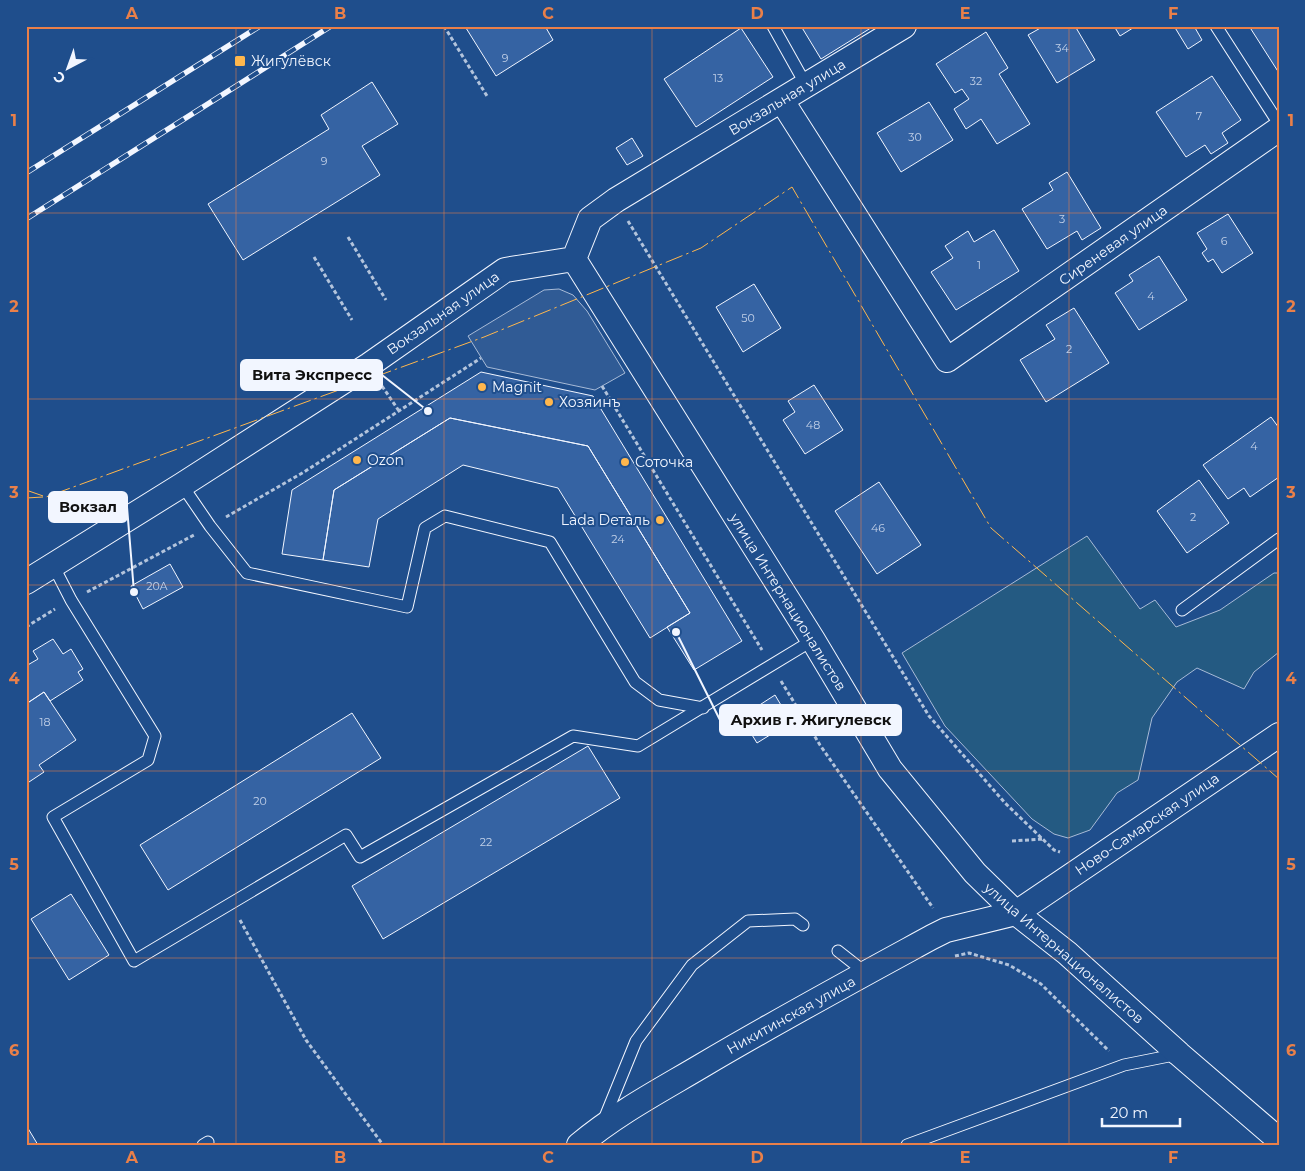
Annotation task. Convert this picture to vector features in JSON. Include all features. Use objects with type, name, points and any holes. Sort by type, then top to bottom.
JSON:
[{"type":"street","name":"Вокзальная улица","points":[[26,582],[369,365],[505,270],[574,259],[590,219],[616,200],[904,26]]},
{"type":"street","name":"Сиреневая улица","points":[[782,101],[948,360],[1279,129]]},
{"type":"street","name":"улица Интернационалистов","points":[[574,259],[813,640],[890,769],[975,873],[1016,913],[1067,954],[1275,1140]]},
{"type":"street","name":"Ново-Самарская улица","points":[[1016,913],[1279,735]]},
{"type":"street","name":"Никитинская улица","points":[[579,1145],[602,1126],[758,1032],[946,930],[1016,913]]},
{"type":"lane","points":[[773,26],[806,85]]},
{"type":"lane","points":[[1216,26],[1279,124]]},
{"type":"lane","points":[[182,485],[210,526],[247,574],[407,608],[424,528],[445,516],[550,542],[635,682],[659,700],[704,708]]},
{"type":"lane","points":[[1182,610],[1279,539]]},
{"type":"lane","points":[[53,565],[71,600],[155,736],[148,760],[53,817],[134,961],[346,835],[360,857],[573,736],[638,746],[704,708],[813,640]]},
{"type":"lane","points":[[602,1126],[636,1041],[692,965],[748,920],[795,919],[803,925]]},
{"type":"lane","points":[[838,951],[866,973]]},
{"type":"lane","points":[[907,1145],[1124,1065],[1179,1054]]},
{"type":"path","points":[[444,26],[487,96]]},
{"type":"path","points":[[616,200],[929,716],[1005,803],[1054,850],[1061,853]]},
{"type":"path","points":[[348,236],[386,300]]},
{"type":"path","points":[[314,257],[352,320]]},
{"type":"path","points":[[26,628],[71,600],[210,526],[304,472],[481,358]]},
{"type":"path","points":[[379,381],[400,411]]},
{"type":"path","points":[[1012,841],[1043,839]]},
{"type":"path","points":[[231,904],[306,1040],[383,1145]]},
{"type":"path","points":[[951,957],[969,953],[1010,965],[1041,984],[1124,1065]]},
{"type":"shaded area","points":[[559,289],[573,295],[587,311],[625,373],[595,390],[487,367],[468,336],[544,290]]},
{"type":"shaded area","points":[[1087,536],[1140,609],[1155,600],[1176,627],[1220,610],[1274,573],[1279,573],[1279,652],[1254,672],[1244,689],[1197,668],[1177,682],[1152,718],[1138,780],[1117,793],[1090,830],[1068,838],[1054,834],[1032,819],[945,726],[902,653]]},
{"type":"building","points":[[469,26],[545,26],[553,40],[496,76],[466,28]]},
{"type":"building","points":[[801,26],[874,26],[821,59]]},
{"type":"building","points":[[1044,26],[1075,26],[1095,60],[1057,83],[1028,35]]},
{"type":"building","points":[[1114,26],[1136,26],[1120,36]]},
{"type":"building","points":[[1174,26],[1194,26],[1202,40],[1188,49]]},
{"type":"building","points":[[1249,26],[1279,26],[1279,73]]},
{"type":"building","points":[[741,28],[773,77],[696,127],[664,79]]},
{"type":"building","points":[[986,32],[1008,68],[999,74],[1030,124],[997,144],[981,119],[966,129],[954,109],[969,99],[962,89],[955,93],[936,64]]},
{"type":"building","points":[[1212,76],[1241,120],[1222,133],[1228,143],[1211,154],[1205,145],[1186,157],[1156,112]]},
{"type":"building","name":"Жигулёвск","points":[[372,82],[398,124],[362,146],[380,175],[243,260],[208,204],[329,129],[321,115]]},
{"type":"building","points":[[929,102],[953,140],[901,172],[877,133]]},
{"type":"building","points":[[632,138],[643,156],[627,165],[616,148]]},
{"type":"building","points":[[1067,172],[1101,228],[1082,240],[1077,231],[1047,249],[1022,209],[1053,190],[1049,183]]},
{"type":"building","points":[[1228,214],[1253,253],[1222,273],[1213,259],[1208,262],[1202,253],[1207,249],[1197,233]]},
{"type":"building","points":[[994,230],[1019,271],[956,310],[931,272],[953,258],[945,246],[968,231],[974,242]]},
{"type":"building","points":[[1159,256],[1187,300],[1139,330],[1115,293],[1133,281],[1129,275]]},
{"type":"building","points":[[754,284],[781,328],[743,352],[716,307]]},
{"type":"building","points":[[1074,308],[1109,363],[1046,402],[1020,360],[1055,339],[1046,325]]},
{"type":"building","points":[[481,372],[593,396],[742,641],[694,670],[667,627],[690,613],[588,446],[450,418],[334,490],[323,560],[282,554],[292,490]]},
{"type":"building","points":[[814,385],[843,430],[805,454],[783,420],[795,412],[788,401]]},
{"type":"building","points":[[1271,417],[1279,428],[1279,477],[1250,497],[1244,488],[1228,499],[1203,465]]},
{"type":"building","points":[[450,418],[588,446],[690,613],[650,638],[558,488],[463,465],[378,519],[369,567],[323,560],[334,490]]},
{"type":"building","points":[[1199,480],[1229,523],[1187,553],[1157,511]]},
{"type":"building","points":[[879,482],[921,545],[877,574],[835,511]]},
{"type":"building","points":[[170,564],[183,587],[143,609],[131,586]]},
{"type":"building","points":[[53,639],[63,654],[71,649],[83,669],[78,672],[83,680],[50,701],[44,692],[26,704],[26,666],[38,659],[33,651]]},
{"type":"building","points":[[44,692],[76,740],[39,765],[44,772],[26,784],[26,704]]},
{"type":"building","points":[[775,695],[791,722],[757,743],[741,717]]},
{"type":"building","points":[[352,713],[381,758],[168,890],[140,845]]},
{"type":"building","points":[[588,746],[620,798],[383,939],[352,886]]},
{"type":"building","points":[[71,894],[109,955],[69,980],[31,919]]},
{"type":"building","points":[[26,1125],[38,1145],[26,1145]]},
{"type":"railway","points":[[26,173],[260,26]]},
{"type":"railway","points":[[26,219],[331,26]]},
{"type":"power","points":[[26,490],[46,497],[484,337],[701,248],[792,187],[991,528],[1279,779]]},
{"type":"power","points":[[26,498],[43,497]]},
{"type":"place","name":"Жигулёвск","points":[[240,61]]},
{"type":"place","name":"Magnit","points":[[482,387]]},
{"type":"place","name":"Хозяинъ","points":[[549,402]]},
{"type":"place","name":"Вита Экспресс","points":[[428,411]]},
{"type":"place","name":"Ozon","points":[[357,460]]},
{"type":"place","name":"Соточка","points":[[625,462]]},
{"type":"place","name":"Lada Dеталь","points":[[660,520]]},
{"type":"place","name":"Вокзал","points":[[134,592]]},
{"type":"place","name":"Архив г. Жигулевск","points":[[676,632]]}]
